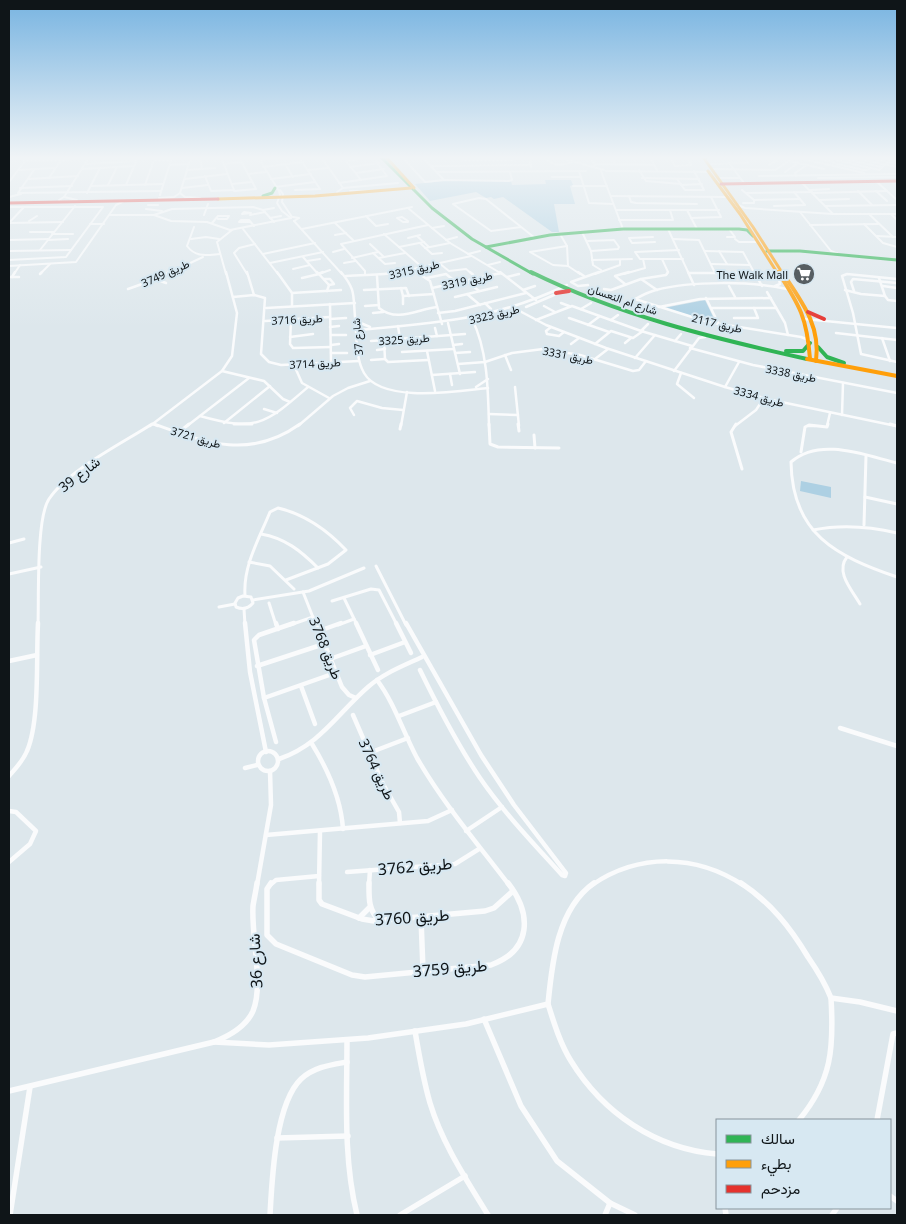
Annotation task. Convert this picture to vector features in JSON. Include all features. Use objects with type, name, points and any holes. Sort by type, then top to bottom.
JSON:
[{"type":"main road","name":"شارع ام النعسان","points":[[440,214],[522,268],[551,282],[642,318],[698,336],[897,374]]},
{"type":"main road","points":[[740,214],[753,236]]},
{"type":"main road","points":[[745,214],[759,242],[778,266],[806,311],[813,358]]},
{"type":"main road","points":[[534,237],[623,229],[729,229],[745,227],[743,219]]},
{"type":"main road","points":[[739,228],[747,230],[759,242],[788,252],[897,260]]},
{"type":"main road","points":[[488,246],[501,247],[534,237],[557,235]]},
{"type":"main road","name":"شارع ام النعسان","points":[[501,247],[526,267],[567,288],[619,306],[691,329],[813,358],[897,374]]},
{"type":"main road","points":[[766,252],[830,252],[842,255],[897,260]]},
{"type":"main road","points":[[766,252],[778,276],[814,329],[818,347],[827,357],[844,363]]},
{"type":"main road","points":[[778,266],[776,256],[788,252]]},
{"type":"main road","points":[[842,255],[853,254],[897,260]]},
{"type":"main road","points":[[551,282],[557,287],[556,292],[567,288]]},
{"type":"main road","points":[[806,311],[821,320],[814,329]]},
{"type":"main road","points":[[778,350],[800,352],[807,348],[809,339]]},
{"type":"main road","points":[[813,358],[818,347]]},
{"type":"street","points":[[40,250],[68,214]]},
{"type":"street","points":[[9,260],[67,257],[97,214]]},
{"type":"street","points":[[267,214],[274,222]]},
{"type":"street","name":"شارع 37","points":[[286,214],[303,228]]},
{"type":"street","points":[[9,266],[72,263],[78,260],[110,215],[154,215],[177,221],[204,221],[230,230],[292,219],[289,214]]},
{"type":"street","points":[[303,228],[376,214]]},
{"type":"street","points":[[417,215],[423,214]]},
{"type":"street","points":[[467,214],[491,231],[521,227]]},
{"type":"street","points":[[504,214],[534,237]]},
{"type":"street","points":[[617,214],[623,229]]},
{"type":"street","points":[[635,214],[637,220]]},
{"type":"street","points":[[652,214],[655,220]]},
{"type":"street","points":[[619,220],[674,220],[672,214]]},
{"type":"street","points":[[689,214],[697,228]]},
{"type":"street","points":[[691,218],[719,218],[722,216],[721,214]]},
{"type":"street","points":[[802,214],[830,252]]},
{"type":"street","points":[[841,214],[888,214]]},
{"type":"street","points":[[891,214],[897,220]]},
{"type":"street","points":[[177,221],[180,215]]},
{"type":"street","points":[[417,215],[450,243],[501,273],[526,293],[539,300]]},
{"type":"street","points":[[870,215],[893,237]]},
{"type":"street","points":[[28,222],[37,216]]},
{"type":"street","points":[[161,218],[168,216]]},
{"type":"street","points":[[270,218],[281,216]]},
{"type":"street","points":[[366,216],[375,225],[399,220]]},
{"type":"street","name":"شارع 37","points":[[292,219],[299,218],[298,220],[308,235],[353,287],[360,361],[364,373],[370,381]]},
{"type":"street","points":[[212,223],[218,219]]},
{"type":"street","points":[[9,223],[63,222]]},
{"type":"street","points":[[250,222],[254,226]]},
{"type":"street","points":[[335,223],[354,241]]},
{"type":"street","points":[[387,223],[397,232]]},
{"type":"street","points":[[365,274],[365,271],[340,244],[431,223]]},
{"type":"street","points":[[90,224],[104,224]]},
{"type":"street","points":[[864,224],[883,243],[897,247]]},
{"type":"street","points":[[810,225],[879,224]]},
{"type":"street","points":[[432,228],[444,226]]},
{"type":"street","name":"طريق 3749","points":[[194,227],[187,246],[190,250],[203,256]]},
{"type":"street","points":[[303,228],[312,227]]},
{"type":"street","points":[[668,228],[694,285]]},
{"type":"street","points":[[243,229],[290,287],[292,306]]},
{"type":"street","points":[[729,229],[739,242],[759,242]]},
{"type":"street","points":[[219,239],[230,230]]},
{"type":"street","points":[[22,239],[29,232],[73,234]]},
{"type":"street","points":[[582,232],[588,242],[593,265],[602,270]]},
{"type":"street","points":[[334,235],[346,233]]},
{"type":"street","points":[[384,234],[422,267]]},
{"type":"street","points":[[651,234],[655,242],[633,243],[629,238],[652,237]]},
{"type":"street","points":[[557,235],[567,246],[568,266]]},
{"type":"street","points":[[408,238],[418,236],[429,247]]},
{"type":"street","points":[[876,236],[897,237]]},
{"type":"street","name":"طريق 3749","points":[[191,239],[206,237],[219,239]]},
{"type":"street","points":[[446,240],[458,237]]},
{"type":"street","points":[[727,237],[735,238]]},
{"type":"street","points":[[9,240],[68,239]]},
{"type":"street","name":"شارع 39","points":[[9,776],[30,748],[34,719],[43,514],[49,499],[72,475],[153,424],[222,371],[232,356],[237,313],[217,242],[219,239]]},
{"type":"street","points":[[588,242],[611,239],[616,241],[619,247],[618,249],[591,251]]},
{"type":"street","points":[[673,239],[698,239],[715,273]]},
{"type":"street","points":[[399,248],[424,242]]},
{"type":"street","points":[[263,254],[315,243]]},
{"type":"street","points":[[420,243],[432,254],[442,253]]},
{"type":"street","points":[[425,248],[450,243]]},
{"type":"street","points":[[254,244],[239,248],[234,253],[249,276],[254,295]]},
{"type":"street","points":[[370,244],[384,257]]},
{"type":"street","points":[[525,252],[567,246]]},
{"type":"street","points":[[9,251],[72,250]]},
{"type":"street","points":[[334,252],[344,250]]},
{"type":"street","points":[[678,250],[635,252],[637,258],[643,259],[682,259]]},
{"type":"street","points":[[18,259],[26,251]]},
{"type":"street","name":"طريق 3315","points":[[345,276],[365,274],[376,276],[439,263],[480,251]]},
{"type":"street","points":[[705,251],[742,251],[762,286]]},
{"type":"street","points":[[719,251],[727,264]]},
{"type":"street","points":[[270,263],[323,252]]},
{"type":"street","points":[[345,257],[378,252]]},
{"type":"street","points":[[530,252],[553,265],[568,266],[584,276]]},
{"type":"street","points":[[373,253],[386,265],[395,263]]},
{"type":"street","points":[[379,258],[405,253]]},
{"type":"street","name":"طريق 3749","points":[[128,289],[155,279],[203,256],[220,254]]},
{"type":"street","points":[[303,257],[318,274],[324,279],[329,278],[334,283],[329,285],[327,291]]},
{"type":"street","points":[[307,261],[320,258]]},
{"type":"street","points":[[592,260],[632,259]]},
{"type":"street","points":[[625,284],[614,276],[645,268],[643,259]]},
{"type":"street","points":[[604,289],[612,290],[641,279],[667,274],[662,259]]},
{"type":"street","points":[[588,285],[578,286],[571,282],[620,265],[620,260]]},
{"type":"street","points":[[344,263],[355,261]]},
{"type":"street","points":[[488,265],[500,262]]},
{"type":"street","points":[[439,263],[449,272],[466,270],[478,278]]},
{"type":"street","points":[[40,274],[50,264]]},
{"type":"street","points":[[711,264],[750,265]]},
{"type":"street","points":[[10,277],[20,265]]},
{"type":"street","points":[[293,269],[319,265]]},
{"type":"street","points":[[410,269],[427,278],[434,294],[441,323]]},
{"type":"street","points":[[302,278],[330,270]]},
{"type":"street","name":"طريق 3319","points":[[432,288],[501,273]]},
{"type":"street","points":[[689,273],[755,273]]},
{"type":"street","points":[[427,278],[446,274],[457,283]]},
{"type":"street","points":[[507,277],[519,274]]},
{"type":"street","points":[[897,281],[843,274],[842,277],[862,355],[897,362]]},
{"type":"street","name":"طريق 3315","points":[[345,276],[355,275]]},
{"type":"street","points":[[376,276],[379,305],[380,310],[383,312]]},
{"type":"street","points":[[771,286],[780,284],[778,276]]},
{"type":"street","points":[[10,277],[19,277]]},
{"type":"street","points":[[879,278],[888,300],[897,301]]},
{"type":"street","points":[[155,279],[166,282]]},
{"type":"street","points":[[641,279],[657,290]]},
{"type":"street","points":[[854,291],[852,279],[897,281]]},
{"type":"street","points":[[467,281],[479,291]]},
{"type":"street","points":[[515,283],[521,282]]},
{"type":"street","points":[[370,283],[376,283]]},
{"type":"street","points":[[619,306],[657,290],[694,285],[771,286],[787,289]]},
{"type":"street","points":[[523,290],[535,286]]},
{"type":"street","points":[[729,286],[735,297]]},
{"type":"street","points":[[883,286],[897,288]]},
{"type":"street","points":[[455,297],[497,287]]},
{"type":"street","points":[[401,288],[403,304]]},
{"type":"street","points":[[364,290],[407,288],[408,296]]},
{"type":"street","name":"طريق 3323","points":[[441,323],[471,320],[526,307],[567,288]]},
{"type":"street","points":[[292,293],[341,290]]},
{"type":"street","points":[[845,290],[885,296]]},
{"type":"street","points":[[767,292],[785,323],[788,335]]},
{"type":"street","points":[[439,314],[526,293]]},
{"type":"street","points":[[403,296],[434,294]]},
{"type":"street","points":[[467,294],[480,305]]},
{"type":"street","points":[[233,298],[254,295],[265,298],[266,308],[355,302]]},
{"type":"street","points":[[706,298],[720,325]]},
{"type":"street","points":[[660,307],[686,300],[706,298],[770,298]]},
{"type":"street","name":"طريق 2117","points":[[635,299],[720,325],[809,339]]},
{"type":"street","name":"طريق 3323","points":[[515,309],[539,300]]},
{"type":"street","name":"طريق 3338","points":[[561,302],[642,331],[739,362],[897,393]]},
{"type":"street","points":[[485,303],[491,309]]},
{"type":"street","points":[[330,304],[331,362]]},
{"type":"street","points":[[581,309],[591,304]]},
{"type":"street","points":[[364,306],[379,305]]},
{"type":"street","points":[[544,306],[555,312]]},
{"type":"street","points":[[536,320],[569,306]]},
{"type":"street","points":[[373,313],[383,312],[393,316],[437,307]]},
{"type":"street","points":[[471,307],[474,310]]},
{"type":"street","points":[[521,312],[526,307]]},
{"type":"street","name":"طريق 3714","points":[[266,308],[261,354],[264,360],[271,364],[294,365],[360,361]]},
{"type":"street","points":[[712,308],[776,308]]},
{"type":"street","points":[[734,318],[758,318],[754,308]]},
{"type":"street","name":"طريق 3334","points":[[515,309],[536,320],[594,344],[725,387],[830,413],[897,426]]},
{"type":"street","points":[[330,310],[336,310]]},
{"type":"street","points":[[455,311],[460,315]]},
{"type":"street","points":[[596,315],[600,312]]},
{"type":"street","points":[[408,313],[410,320]]},
{"type":"street","points":[[611,320],[618,315]]},
{"type":"street","points":[[588,325],[600,316]]},
{"type":"street","name":"طريق 3716","points":[[265,321],[346,318]]},
{"type":"street","points":[[569,318],[632,338]]},
{"type":"street","points":[[291,319],[290,344],[293,348],[340,344]]},
{"type":"street","points":[[808,319],[897,328]]},
{"type":"street","points":[[471,320],[476,330],[488,379],[488,441],[495,447],[560,448]]},
{"type":"street","name":"طريق 3323","points":[[357,329],[471,320]]},
{"type":"street","points":[[356,321],[370,328]]},
{"type":"street","name":"طريق 3325","points":[[448,323],[460,374]]},
{"type":"street","points":[[625,342],[642,331],[648,324]]},
{"type":"street","points":[[330,327],[339,326]]},
{"type":"street","points":[[398,326],[400,339]]},
{"type":"street","name":"طريق 3334","points":[[552,327],[546,331],[547,334],[559,336],[564,332]]},
{"type":"street","name":"طريق 3323","points":[[358,336],[370,328]]},
{"type":"street","name":"طريق 3325","points":[[435,328],[437,336]]},
{"type":"street","points":[[589,347],[609,332]]},
{"type":"street","points":[[635,358],[662,333]]},
{"type":"street","points":[[836,333],[897,340]]},
{"type":"street","points":[[290,337],[313,334]]},
{"type":"street","name":"طريق 3325","points":[[371,341],[465,334]]},
{"type":"street","points":[[675,341],[681,334]]},
{"type":"street","points":[[330,336],[346,335]]},
{"type":"street","points":[[674,371],[698,336]]},
{"type":"street","points":[[571,344],[579,338]]},
{"type":"street","points":[[882,338],[890,361]]},
{"type":"street","points":[[384,340],[385,359]]},
{"type":"street","points":[[453,345],[462,344]]},
{"type":"street","points":[[377,350],[385,349]]},
{"type":"street","name":"طريق 3331","points":[[485,362],[505,355],[543,349],[595,360],[632,371],[639,370],[646,361]]},
{"type":"street","points":[[595,360],[608,349]]},
{"type":"street","points":[[427,351],[435,391]]},
{"type":"street","points":[[331,354],[347,352]]},
{"type":"street","points":[[402,352],[470,352]]},
{"type":"street","points":[[621,358],[625,354]]},
{"type":"street","points":[[505,355],[511,370]]},
{"type":"street","points":[[371,360],[385,359],[391,363],[428,360]]},
{"type":"street","points":[[458,364],[485,362]]},
{"type":"street","points":[[725,387],[739,362]]},
{"type":"street","points":[[294,365],[300,380],[308,388],[329,398]]},
{"type":"street","points":[[222,371],[264,382],[282,399],[290,402]]},
{"type":"street","points":[[432,375],[475,372]]},
{"type":"street","points":[[682,373],[677,384],[694,398]]},
{"type":"street","points":[[450,374],[452,385]]},
{"type":"street","points":[[178,433],[249,378]]},
{"type":"street","points":[[476,387],[488,379]]},
{"type":"street","points":[[370,381],[386,388],[407,392],[488,386]]},
{"type":"street","name":"طريق 3721","points":[[153,424],[220,446],[240,447],[262,443],[278,438],[296,427],[329,398],[352,386],[370,381]]},
{"type":"street","points":[[842,415],[843,383]]},
{"type":"street","points":[[224,423],[270,386]]},
{"type":"street","points":[[470,388],[488,386]]},
{"type":"street","points":[[515,387],[519,431]]},
{"type":"street","points":[[200,416],[237,426],[253,426],[269,420],[308,388]]},
{"type":"street","points":[[400,429],[407,392]]},
{"type":"street","points":[[742,468],[731,432],[735,425],[756,410],[764,398]]},
{"type":"street","points":[[354,414],[350,411],[350,408],[356,401],[382,408],[403,410]]},
{"type":"street","points":[[264,409],[277,413]]},
{"type":"street","points":[[830,413],[827,427],[809,425],[805,427],[801,452],[791,462],[794,497],[798,510],[822,539],[848,557],[897,577]]},
{"type":"street","points":[[489,414],[518,415]]},
{"type":"street","points":[[534,435],[535,448]]},
{"type":"street","points":[[801,452],[827,449],[897,463]]},
{"type":"street","points":[[864,525],[866,456]]},
{"type":"street","points":[[865,497],[897,504]]},
{"type":"street","points":[[245,596],[244,577],[270,512],[274,508],[284,508],[313,524],[346,550],[343,554],[318,568],[286,580]]},
{"type":"street","points":[[813,530],[842,524],[864,525],[897,533]]},
{"type":"street","points":[[261,534],[281,538],[298,549],[318,568]]},
{"type":"street","points":[[9,543],[24,539]]},
{"type":"street","points":[[848,557],[842,563],[841,570],[860,604]]},
{"type":"street","points":[[249,562],[268,564],[294,589]]},
{"type":"street","points":[[376,566],[422,657],[457,718],[499,783],[566,873],[565,876],[562,875],[502,807],[470,762],[420,670]]},
{"type":"street","points":[[9,574],[41,568]]},
{"type":"street","points":[[235,604],[238,598],[245,596],[251,597],[253,600],[303,592],[320,587],[364,568]]},
{"type":"street","points":[[332,601],[371,589],[379,590],[411,653]]},
{"type":"street","name":"طريق 3768","points":[[303,592],[344,690],[356,698]]},
{"type":"street","points":[[344,598],[378,670]]},
{"type":"street","points":[[235,604],[237,608],[244,609],[252,606],[253,600]]},
{"type":"street","points":[[269,603],[278,629]]},
{"type":"street","points":[[218,607],[235,604]]},
{"type":"street","points":[[244,609],[250,672],[266,752]]},
{"type":"street","points":[[276,742],[264,698],[255,639],[259,635],[313,618]]},
{"type":"street","points":[[319,631],[354,619]]},
{"type":"street","points":[[370,655],[405,642]]},
{"type":"street","points":[[258,666],[324,644]]},
{"type":"street","points":[[330,659],[366,646]]},
{"type":"street","points":[[9,661],[37,655]]},
{"type":"street","points":[[279,759],[291,756],[312,744],[376,680],[422,657]]},
{"type":"street","points":[[264,698],[336,673]]},
{"type":"street","name":"طريق 3759","points":[[320,876],[276,880],[270,884],[267,892],[267,932],[270,940],[357,976],[491,965],[502,961],[512,954],[522,938],[525,921],[522,905],[452,810],[417,756],[388,693],[376,680]]},
{"type":"street","points":[[301,686],[315,724]]},
{"type":"street","points":[[399,716],[436,702]]},
{"type":"street","name":"طريق 3764","points":[[353,715],[383,784],[399,812],[400,823]]},
{"type":"street","points":[[840,728],[897,746]]},
{"type":"street","points":[[369,753],[408,738]]},
{"type":"street","points":[[312,744],[324,764],[342,815],[343,829]]},
{"type":"street","points":[[266,752],[275,753],[279,759],[275,768],[270,771],[261,770],[257,764],[259,757],[266,752]]},
{"type":"street","points":[[245,768],[257,764]]},
{"type":"street","name":"شارع 36","points":[[9,1091],[214,1042],[224,1039],[242,1026],[253,1011],[258,985],[253,907],[272,795],[270,771]]},
{"type":"street","points":[[466,831],[502,807]]},
{"type":"street","points":[[266,835],[432,820],[452,810]]},
{"type":"street","points":[[9,811],[16,812],[36,831],[36,836],[30,844],[9,862]]},
{"type":"street","name":"طريق 3760","points":[[320,831],[320,902],[358,918],[370,921],[421,918],[489,910],[513,891]]},
{"type":"street","name":"طريق 3762","points":[[347,872],[455,864],[479,849]]},
{"type":"street","points":[[716,1154],[684,1150],[646,1134],[611,1110],[582,1078],[561,1042],[548,1004],[551,979],[560,939],[573,904],[602,877],[643,862],[665,860],[690,862],[712,868],[734,879],[763,898],[791,928],[825,984],[831,998],[834,1036],[828,1072],[813,1105],[800,1119]]},
{"type":"street","points":[[370,870],[370,908],[374,916],[379,920]]},
{"type":"street","points":[[358,918],[370,908]]},
{"type":"street","points":[[421,918],[423,970]]},
{"type":"street","points":[[831,998],[897,1010]]},
{"type":"street","points":[[214,1042],[269,1045],[347,1040],[484,1020],[548,1004]]},
{"type":"street","points":[[484,1020],[521,1106],[557,1160],[610,1203],[635,1215]]},
{"type":"street","points":[[415,1031],[420,1067],[430,1104],[445,1140],[488,1215]]},
{"type":"street","points":[[877,1119],[893,1034],[897,1033]]},
{"type":"street","points":[[347,1040],[348,1136],[352,1190],[357,1215]]},
{"type":"street","points":[[270,1215],[277,1138],[282,1110],[289,1094],[298,1081],[310,1072],[323,1065],[348,1062]]},
{"type":"street","points":[[10,1215],[30,1087]]},
{"type":"street","points":[[277,1138],[348,1136]]},
{"type":"street","points":[[400,1215],[465,1176]]},
{"type":"street","points":[[605,1215],[610,1203]]},
{"type":"shaded area","points":[[527,214],[556,214],[559,232],[552,232]]},
{"type":"shaded area","points":[[705,300],[716,323],[664,308]]},
{"type":"shaded area","points":[[801,481],[831,487],[831,498],[800,491]]},
{"type":"traffic: fast","points":[[440,214],[472,239],[515,265],[561,287],[609,306],[658,323],[807,359]]},
{"type":"traffic: fast","points":[[486,247],[550,235],[623,229],[739,229],[747,230],[753,236]]},
{"type":"traffic: fast","points":[[767,251],[800,251],[897,260]]},
{"type":"traffic: fast","points":[[786,351],[803,351],[810,343]]},
{"type":"traffic: fast","points":[[818,347],[827,357],[844,363]]},
{"type":"traffic: slow","points":[[740,214],[800,307],[808,333],[810,359]]},
{"type":"traffic: slow","points":[[744,214],[804,306],[816,332],[818,347],[816,361]]},
{"type":"traffic: slow","points":[[807,359],[897,376]]},
{"type":"traffic: jam","points":[[556,293],[569,291]]},
{"type":"traffic: jam","points":[[808,312],[824,319]]},
{"type":"place","name":"The Walk Mall","points":[[804,274]]}]
